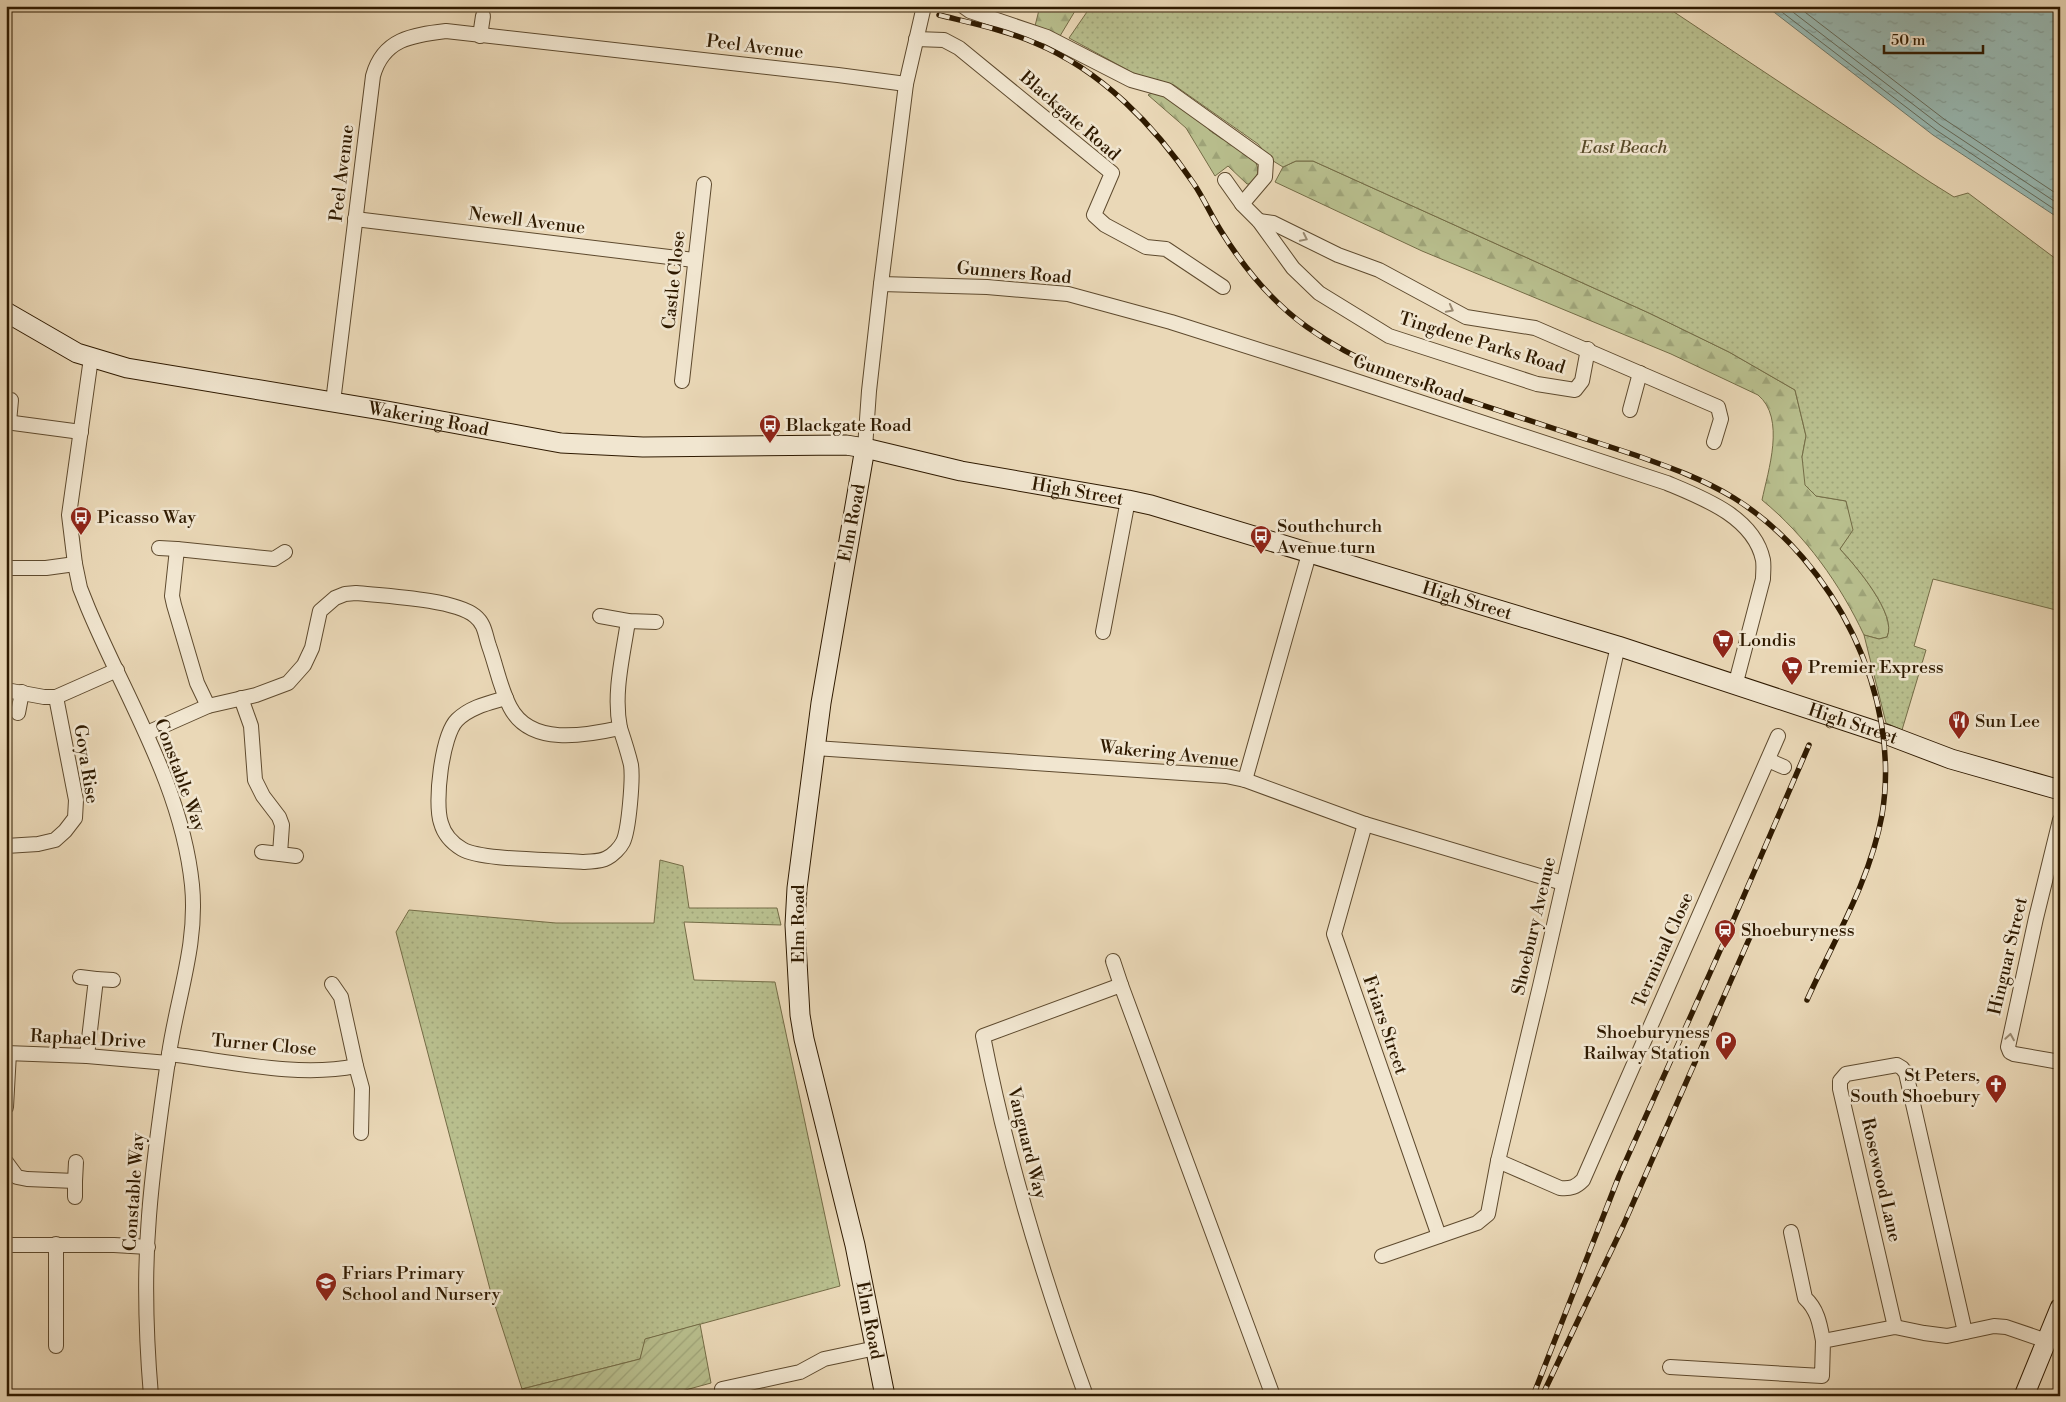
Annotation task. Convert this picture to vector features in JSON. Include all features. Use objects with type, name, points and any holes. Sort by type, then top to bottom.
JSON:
[{"type":"street","points":[[865,448],[869,391],[881,284],[906,84],[924,6]]},
{"type":"street","points":[[963,6],[970,11],[1047,37],[1131,80],[1167,90],[1266,161],[1265,177],[1242,204]]},
{"type":"street","points":[[480,36],[483,16]]},
{"type":"street","name":"Peel Avenue","points":[[333,402],[373,76],[376,63],[385,52],[401,40],[416,35],[446,32],[906,84]]},
{"type":"street","name":"Blackgate Road","points":[[916,39],[944,40],[964,51],[1112,173],[1094,214],[1105,225],[1146,247],[1166,248],[1223,287]]},
{"type":"street","name":"Tingdene Parks Road","points":[[1225,180],[1242,204],[1259,221],[1293,268],[1319,293],[1389,336],[1537,384],[1575,390],[1582,381],[1588,350]]},
{"type":"street","name":"Castle Close","points":[[682,381],[694,260],[704,184]]},
{"type":"street","name":"Newell Avenue","points":[[355,219],[694,260]]},
{"type":"street","name":"Tingdene Parks Road","points":[[1259,221],[1273,223],[1338,255],[1379,270],[1466,317],[1536,328],[1718,407],[1721,419],[1714,442]]},
{"type":"street","name":"Gunners Road","points":[[881,284],[987,287],[1068,294],[1171,322],[1316,368],[1667,483],[1699,496],[1724,511],[1744,527],[1754,538],[1764,562],[1763,579],[1735,686]]},
{"type":"street","name":"Wakering Road","points":[[6,312],[65,347],[91,358],[127,368],[333,402],[561,443],[644,447],[832,445],[865,448]]},
{"type":"street","name":"Constable Way","points":[[91,358],[69,515],[75,564],[80,588],[88,608],[146,734],[180,820],[193,888],[193,920],[190,950],[168,1059],[153,1174],[148,1247],[147,1334],[151,1396]]},
{"type":"street","points":[[1630,410],[1640,373]]},
{"type":"street","points":[[11,400],[7,422],[81,432]]},
{"type":"street","name":"High Street","points":[[865,448],[961,470],[1128,500],[1618,646],[1888,735],[1951,759],[2060,790]]},
{"type":"street","name":"Elm Road","points":[[865,448],[836,608],[815,748],[796,896],[795,925],[800,1015],[804,1039],[855,1245],[885,1396]]},
{"type":"street","points":[[1103,632],[1128,500]]},
{"type":"street","points":[[159,548],[274,559],[285,552]]},
{"type":"street","points":[[177,549],[172,596],[197,683],[208,706]]},
{"type":"street","points":[[1245,780],[1309,554]]},
{"type":"street","points":[[6,568],[46,568],[75,564]]},
{"type":"street","points":[[146,734],[208,706],[267,692],[288,683],[304,665],[312,648],[320,611],[335,598],[345,594],[356,593],[449,604],[472,614],[484,627],[506,698],[517,718],[524,725],[541,733],[583,734],[620,728]]},
{"type":"street","points":[[600,616],[628,621],[656,622]]},
{"type":"street","points":[[506,698],[476,707],[465,713],[451,727],[446,742],[438,804],[440,822],[448,837],[454,843],[472,853],[584,862],[608,858],[623,842],[626,833],[632,777],[617,711],[628,621]]},
{"type":"street","name":"Shoebury Avenue","points":[[1439,1236],[1477,1222],[1488,1214],[1498,1161],[1618,646]]},
{"type":"street","points":[[6,690],[44,697],[56,697],[117,670]]},
{"type":"street","points":[[18,712],[22,692]]},
{"type":"street","name":"Goya Rise","points":[[6,846],[38,844],[55,840],[66,831],[75,818],[76,800],[56,697]]},
{"type":"street","points":[[241,698],[251,726],[255,780],[263,796],[279,817],[282,825],[280,854]]},
{"type":"street","name":"Terminal Close","points":[[1498,1161],[1560,1188],[1569,1189],[1583,1180],[1778,736]]},
{"type":"street","name":"Wakering Avenue","points":[[815,748],[1226,776],[1245,780],[1365,824],[1563,883]]},
{"type":"street","points":[[1768,760],[1784,767]]},
{"type":"street","name":"Hinguar Street","points":[[2060,820],[2008,1047],[2010,1052],[2014,1054],[2060,1062]]},
{"type":"street","name":"Friars Street","points":[[1365,824],[1334,934],[1439,1236]]},
{"type":"street","points":[[262,852],[296,856]]},
{"type":"street","points":[[1112,961],[1273,1396]]},
{"type":"street","points":[[80,977],[113,980]]},
{"type":"street","points":[[87,1056],[96,979]]},
{"type":"street","points":[[332,984],[341,997],[362,1088],[361,1133]]},
{"type":"street","name":"Vanguard Way","points":[[1086,1396],[1060,1324],[1027,1219],[1001,1127],[983,1036],[1120,985]]},
{"type":"street","points":[[6,1107],[8,1053]]},
{"type":"street","name":"Raphael Drive","points":[[8,1053],[168,1059]]},
{"type":"street","name":"Turner Close","points":[[168,1059],[264,1067],[335,1070],[356,1066]]},
{"type":"street","name":"Rosewood Lane","points":[[1894,1327],[1840,1089],[1840,1081],[1846,1074],[1897,1065],[1906,1073],[1965,1332]]},
{"type":"street","points":[[6,1162],[18,1177],[26,1180],[75,1181]]},
{"type":"street","points":[[75,1196],[76,1162]]},
{"type":"street","points":[[1670,1368],[1822,1376],[1824,1341],[1813,1305],[1805,1298],[1791,1232]]},
{"type":"street","points":[[1382,1256],[1439,1236]]},
{"type":"street","points":[[56,1244],[56,1346]]},
{"type":"street","points":[[6,1245],[56,1244],[148,1247]]},
{"type":"street","points":[[2024,1396],[2060,1308]]},
{"type":"street","points":[[1824,1341],[1894,1327],[1936,1335],[1994,1326],[2000,1326],[2047,1340]]},
{"type":"street","points":[[722,1389],[739,1391],[800,1372],[824,1359],[876,1348]]},
{"type":"green space","points":[[1040,6],[1078,6],[1060,36],[1057,37],[1035,26]]},
{"type":"green space","name":"East Beach","points":[[1095,6],[1665,6],[1954,197],[1968,193],[2060,262],[2060,503],[2054,502],[2060,553],[2060,611],[1933,579],[1914,646],[1926,650],[1902,730],[1886,723],[1864,635],[1879,639],[1887,637],[1889,628],[1886,616],[1873,591],[1840,549],[1853,530],[1846,501],[1816,496],[1805,485],[1802,457],[1806,436],[1795,390],[1729,352],[1649,313],[1313,161],[1296,161],[1283,167],[1270,159],[1258,144],[1174,85],[1137,75],[1069,38],[1089,9]]},
{"type":"green space","points":[[1154,91],[1170,98],[1208,123],[1209,130],[1222,139],[1228,138],[1247,152],[1258,170],[1251,184],[1247,184],[1228,166],[1215,176],[1186,128],[1148,95]]},
{"type":"green space","points":[[1296,161],[1313,161],[1649,313],[1729,352],[1795,390],[1806,436],[1802,457],[1816,496],[1846,501],[1854,530],[1840,549],[1864,578],[1881,604],[1889,628],[1887,637],[1879,639],[1864,635],[1833,579],[1793,529],[1762,500],[1771,460],[1773,431],[1771,417],[1766,405],[1758,395],[1671,354],[1422,251],[1275,182],[1283,167]]},
{"type":"green space","points":[[660,860],[683,866],[689,908],[777,908],[781,925],[684,922],[694,980],[775,982],[840,1286],[646,1339],[640,1359],[522,1389],[491,1293],[396,932],[409,910],[556,923],[654,923]]},
{"type":"green space","points":[[700,1324],[711,1383],[671,1394],[671,1396],[523,1396],[522,1389],[640,1359],[645,1339]]},
{"type":"water","points":[[1766,6],[2060,6],[2060,219],[1933,135]]},
{"type":"railway","points":[[939,15],[1024,38],[1059,54],[1104,84],[1144,121],[1179,162],[1198,190],[1230,245],[1260,284],[1282,307],[1328,341],[1370,364],[1413,382],[1635,455],[1698,479],[1734,498],[1770,525],[1803,557],[1830,595],[1853,636],[1871,679],[1882,724],[1886,770],[1882,815],[1869,863],[1850,910],[1807,1000]]},
{"type":"railway","points":[[1533,1396],[1619,1176],[1723,944],[1809,745]]},
{"type":"railway","points":[[1542,1396],[1623,1226],[1750,937]]},
{"type":"place","name":"Blackgate Road","points":[[770,444]]},
{"type":"place","name":"Picasso Way","points":[[81,536]]},
{"type":"place","name":"Southchurch Avenue turn","points":[[1261,555]]},
{"type":"place","name":"Londis","points":[[1723,659]]},
{"type":"place","name":"Premier Express","points":[[1792,686]]},
{"type":"place","name":"Sun Lee","points":[[1959,740]]},
{"type":"place","name":"Shoeburyness","points":[[1725,949]]},
{"type":"place","name":"Shoeburyness Railway Station","points":[[1726,1061]]},
{"type":"place","name":"St Peters, South Shoebury","points":[[1996,1104]]},
{"type":"place","name":"Friars Primary School and Nursery","points":[[326,1302]]}]
